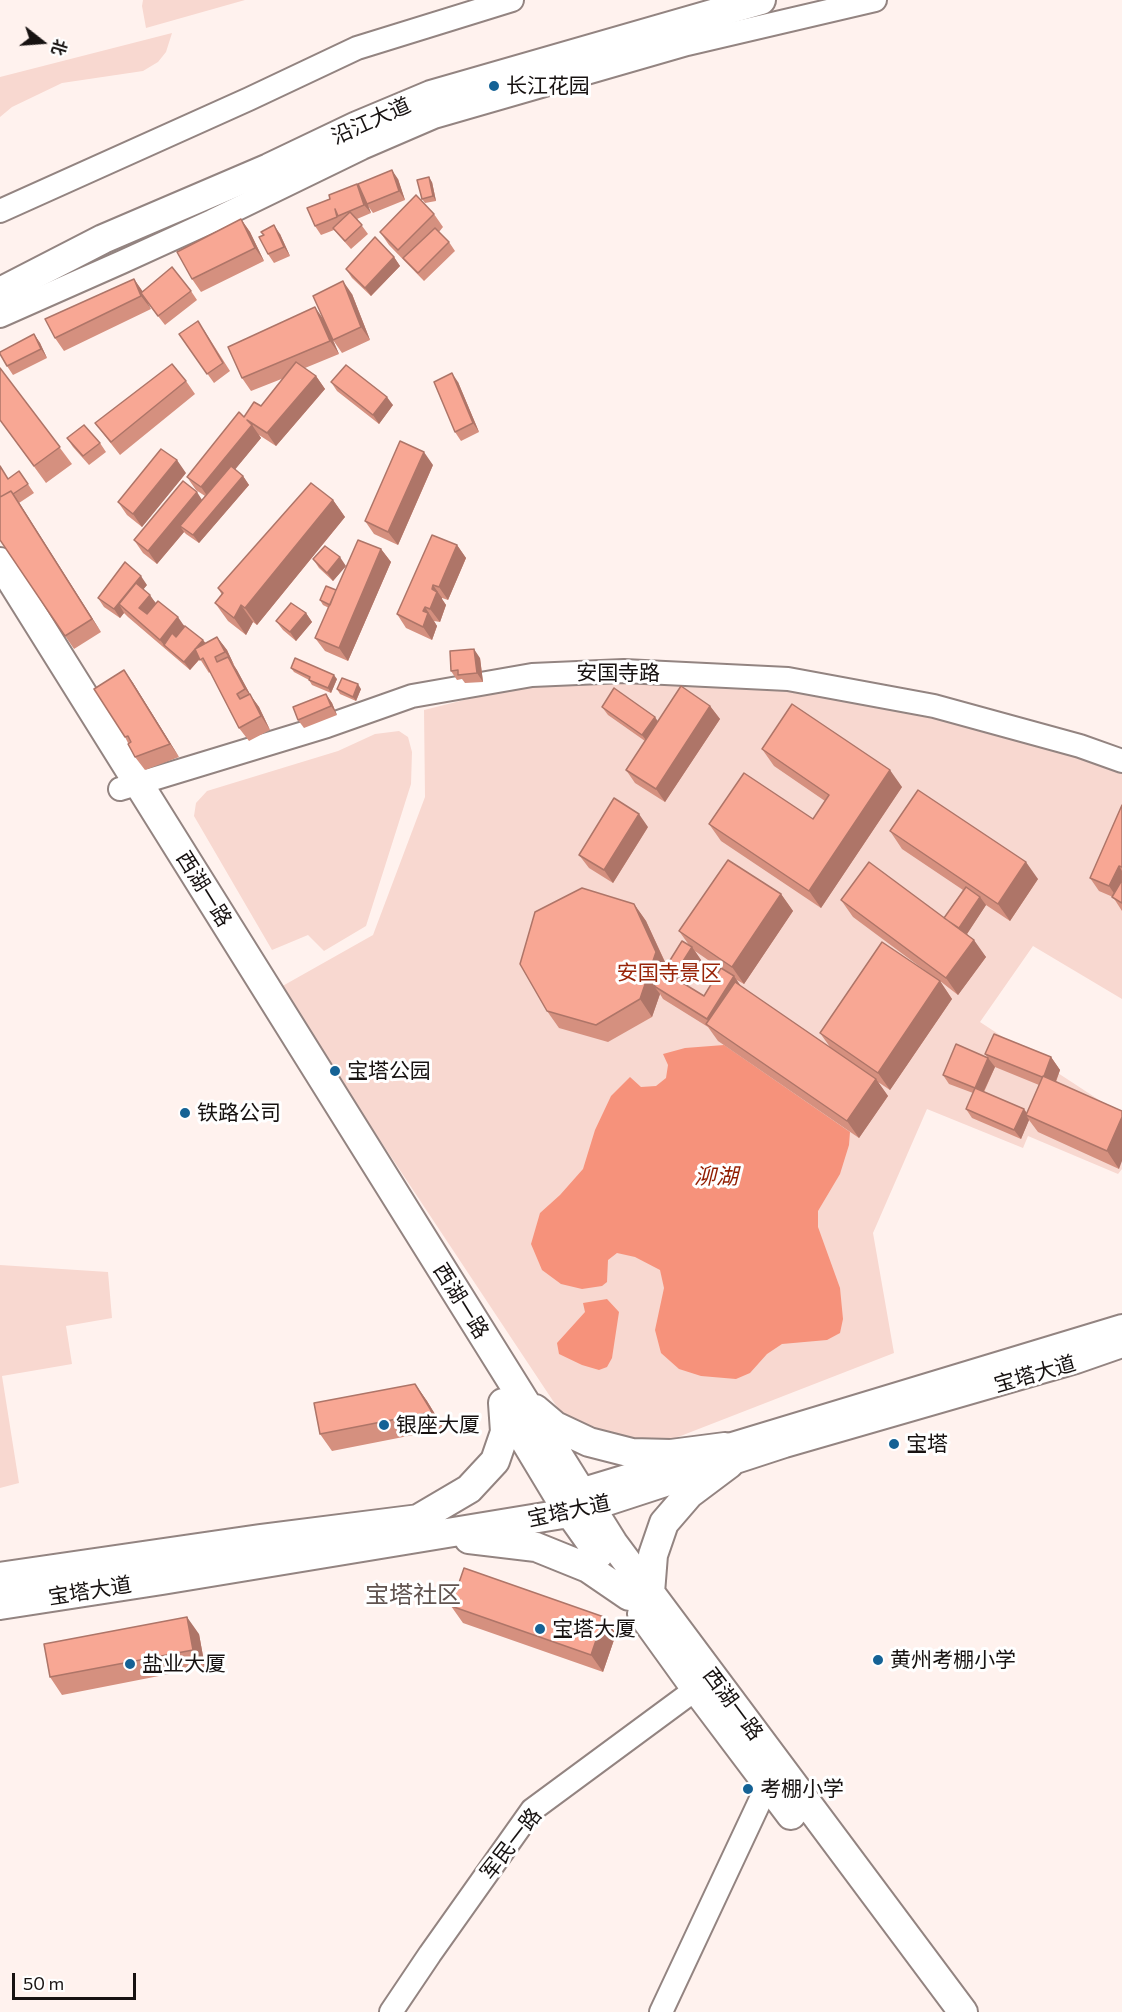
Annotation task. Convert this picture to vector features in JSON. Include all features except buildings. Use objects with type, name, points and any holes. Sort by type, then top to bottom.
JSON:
[{"type":"main road","name":"沿江大道","points":[[0,271],[88,229],[238,165],[323,123],[419,83],[457,69],[691,0]]},
{"type":"main road","name":"沿江大道","points":[[0,292],[103,239],[431,95],[761,0]]},
{"type":"main road","name":"西湖一路","points":[[0,562],[129,786],[367,1180],[512,1400],[575,1502],[640,1594],[963,2012]]},
{"type":"main road","name":"西湖一路","points":[[0,594],[129,786]]},
{"type":"main road","points":[[418,1528],[469,1489],[495,1461],[505,1432],[512,1400],[555,1426],[589,1442],[632,1453],[727,1456]]},
{"type":"main road","points":[[418,1528],[536,1548],[588,1568],[640,1594],[664,1522],[727,1456]]},
{"type":"main road","name":"宝塔大道","points":[[0,1605],[162,1580],[418,1528],[575,1502]]},
{"type":"main road","name":"宝塔大道","points":[[0,1577],[260,1539],[418,1528]]},
{"type":"main road","name":"西湖一路","points":[[640,1594],[696,1689],[939,2012]]},
{"type":"street","points":[[0,211],[357,48],[513,0]]},
{"type":"street","points":[[0,316],[212,222],[362,148],[434,117],[687,44],[875,0]]},
{"type":"street","name":"安国寺路","points":[[129,786],[327,726],[412,696],[532,675],[624,671],[788,678],[934,706],[1080,746],[1122,761]]},
{"type":"street","name":"宝塔大道","points":[[575,1502],[727,1456],[1122,1326]]},
{"type":"street","name":"宝塔大道","points":[[727,1456],[785,1446],[1076,1362],[1122,1346]]},
{"type":"street","name":"军民一路","points":[[391,2012],[429,1954],[532,1810],[696,1689]]},
{"type":"street","points":[[661,2012],[768,1784]]},
{"type":"green space","points":[[143,0],[245,0],[146,28]]},
{"type":"green space","points":[[172,33],[166,52],[158,62],[143,71],[62,83],[12,107],[0,117],[0,77]]},
{"type":"green space","name":"安国寺景区","points":[[627,678],[790,687],[934,714],[1122,768],[1122,999],[1033,946],[980,1022],[1122,1115],[1122,1169],[1118,1174],[1028,1136],[1023,1148],[927,1109],[873,1233],[894,1353],[660,1444],[607,1440],[567,1422],[279,988],[373,935],[425,797],[424,710],[532,683]]},
{"type":"green space","points":[[399,731],[408,737],[412,752],[411,784],[366,926],[324,951],[308,935],[272,950],[194,816],[196,803],[207,791],[338,751],[375,734]]},
{"type":"green space","points":[[0,1265],[108,1272],[112,1318],[66,1326],[72,1364],[2,1376],[19,1483],[0,1488]]},
{"type":"water","name":"泖湖","points":[[724,1045],[850,1132],[849,1145],[840,1174],[818,1211],[818,1227],[840,1288],[843,1319],[840,1333],[827,1340],[782,1344],[767,1354],[750,1373],[736,1379],[701,1376],[679,1369],[661,1353],[655,1330],[664,1288],[660,1270],[635,1257],[617,1253],[608,1260],[607,1282],[602,1286],[582,1289],[561,1284],[542,1270],[531,1244],[540,1213],[583,1169],[595,1130],[611,1096],[630,1077],[641,1087],[656,1086],[666,1078],[668,1065],[663,1054],[685,1048]]},
{"type":"water","points":[[607,1299],[619,1312],[612,1358],[607,1367],[599,1370],[559,1354],[557,1343],[585,1312],[583,1303]]},
{"type":"place","name":"长江花园","points":[[494,86]]},
{"type":"place","name":"宝塔公园","points":[[335,1071]]},
{"type":"place","name":"铁路公司","points":[[185,1113]]},
{"type":"place","name":"银座大厦","points":[[384,1425]]},
{"type":"place","name":"宝塔","points":[[894,1444]]},
{"type":"place","name":"宝塔大厦","points":[[540,1629]]},
{"type":"place","name":"黄州考棚小学","points":[[878,1660]]},
{"type":"place","name":"盐业大厦","points":[[130,1664]]},
{"type":"place","name":"考棚小学","points":[[748,1789]]},
{"type":"district","name":"宝塔社区","points":[[413,1595]]}]
